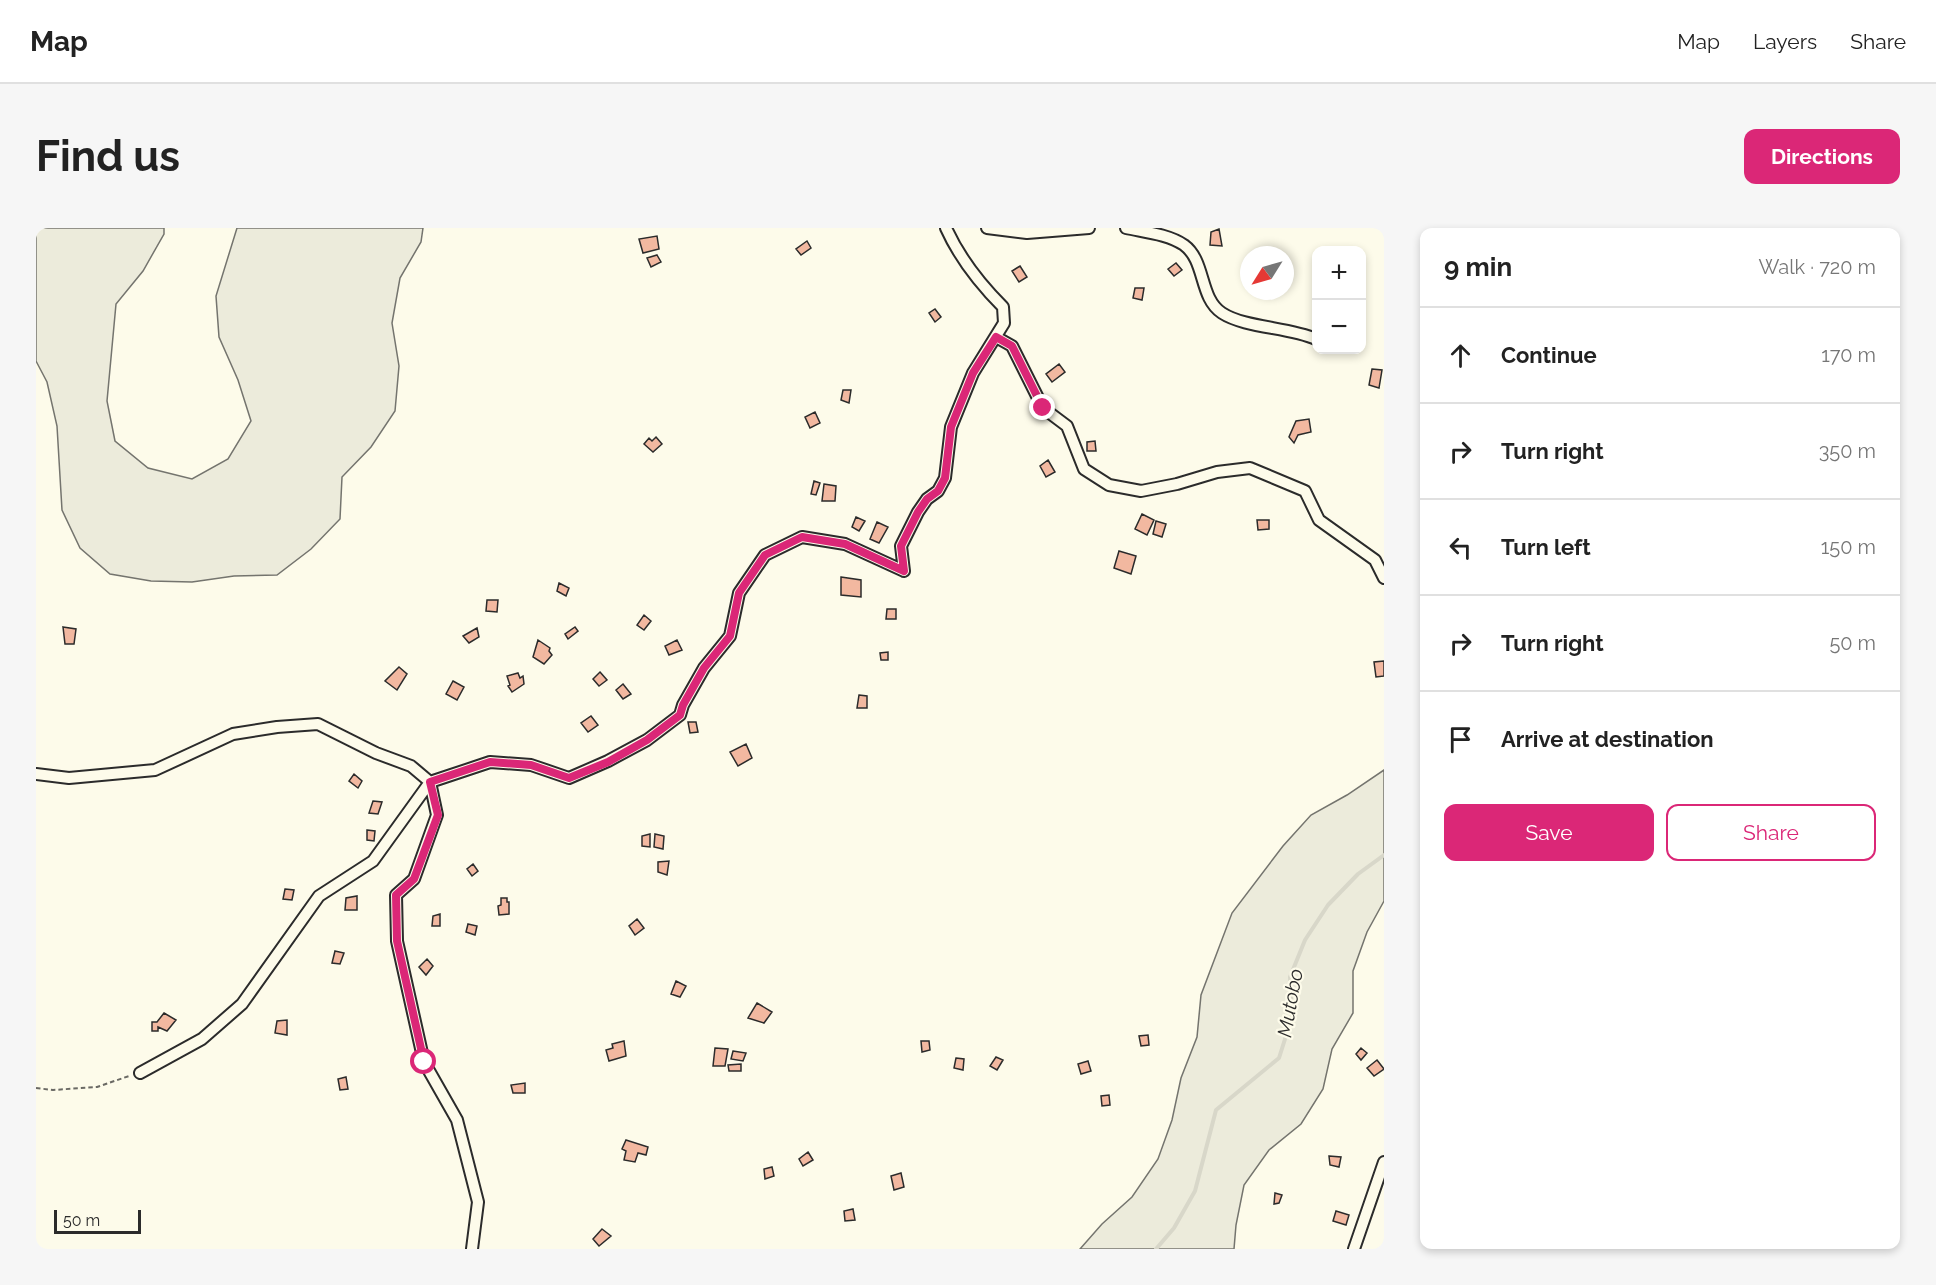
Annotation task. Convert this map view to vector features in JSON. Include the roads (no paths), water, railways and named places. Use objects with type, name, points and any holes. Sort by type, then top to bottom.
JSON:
[{"type":"street","points":[[140,1073],[201,1039],[242,1004],[319,896],[373,861],[430,782],[490,762],[531,765],[569,778],[608,762],[647,740],[680,715],[683,705],[704,668],[730,636],[739,593],[765,555],[802,537],[845,544],[904,571],[901,546],[918,512],[927,499],[938,491],[945,478],[951,427],[973,373],[1004,322],[1003,307],[980,283],[961,258],[946,228]]},
{"type":"street","points":[[987,228],[1027,233],[1089,228]]},
{"type":"street","points":[[1126,228],[1173,240],[1192,253],[1206,289],[1221,312],[1235,318],[1312,337]]},
{"type":"street","points":[[996,337],[1012,346],[1043,408],[1067,426],[1084,469],[1108,485],[1141,491],[1178,484],[1217,472],[1250,468],[1305,491],[1319,519],[1375,560],[1384,578]]},
{"type":"street","points":[[36,774],[69,778],[155,770],[233,734],[277,727],[318,724],[376,753],[411,766],[430,782],[438,815],[414,879],[396,895],[397,941],[424,1062],[457,1120],[478,1202],[472,1249]]},
{"type":"street","points":[[1354,1249],[1384,1162]]},
{"type":"waterway","name":"Mutobo","points":[[1156,1249],[1174,1228],[1195,1191],[1216,1110],[1279,1058],[1292,1017],[1290,977],[1305,940],[1328,905],[1358,874],[1384,855]]}]
